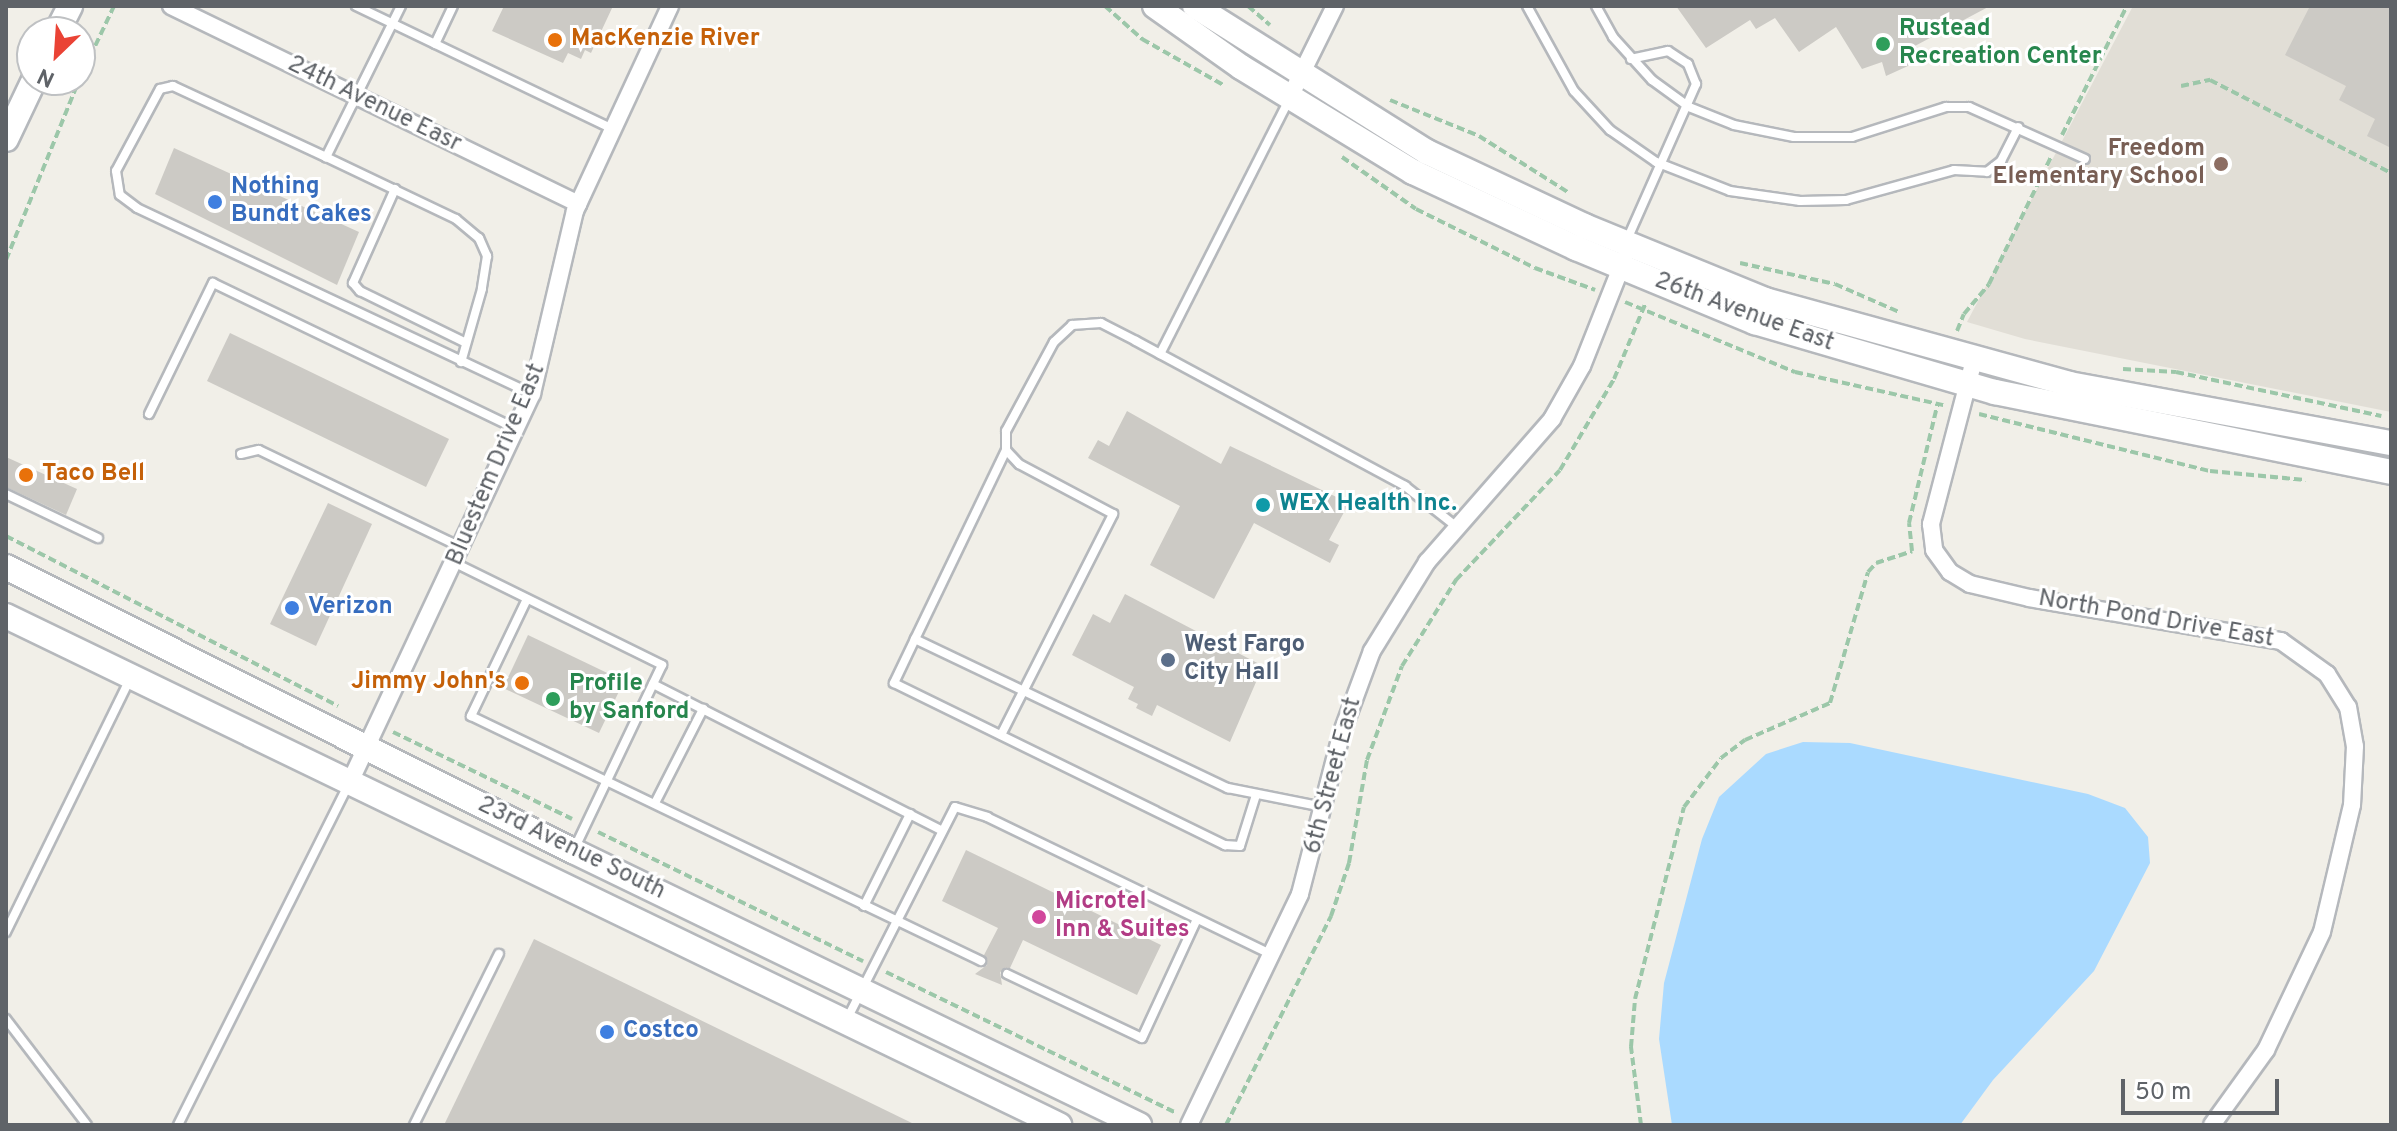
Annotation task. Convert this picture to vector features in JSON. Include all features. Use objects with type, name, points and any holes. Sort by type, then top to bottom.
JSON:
[{"type":"street","name":"24th Avenue Easr","points":[[171,6],[578,204]]},
{"type":"street","name":"Bluestem Drive East","points":[[350,782],[379,726],[532,394],[578,204],[670,6]]},
{"type":"street","name":"26th Avenue East","points":[[1155,6],[1296,87],[1427,152],[1626,243],[1765,300],[1970,360],[2069,384],[2391,443]]},
{"type":"street","name":"26th Avenue East","points":[[1195,6],[1296,87],[1413,172],[1623,268],[1755,322],[1970,360],[2066,408],[2391,472]]},
{"type":"street","points":[[1296,87],[1335,6]]},
{"type":"street","points":[[6,139],[26,96]]},
{"type":"street","name":"6th Street East","points":[[1190,1123],[1310,868],[1342,732],[1372,651],[1427,562],[1552,419],[1582,366],[1623,268],[1626,243]]},
{"type":"street","name":"North Pond Drive East","points":[[1970,360],[1931,524],[1934,550],[1950,572],[1970,584],[2029,598],[2281,641],[2327,674],[2348,707],[2355,746],[2352,805],[2322,932],[2266,1050],[2212,1125]]},
{"type":"street","name":"23rd Avenue South","points":[[6,567],[573,851],[1139,1125]]},
{"type":"street","name":"23rd Avenue South","points":[[6,616],[1059,1125]]},
{"type":"lane","points":[[356,6],[613,129]]},
{"type":"lane","points":[[326,157],[401,6]]},
{"type":"lane","points":[[435,44],[453,6]]},
{"type":"lane","points":[[1527,6],[1574,91],[1610,130],[1660,164],[1730,191],[1789,200],[1846,200],[1954,170],[1987,172],[2001,161],[2018,127]]},
{"type":"lane","points":[[1596,6],[1631,59],[1689,107],[1734,125],[1794,137],[1874,133],[1959,106],[2018,127],[2085,159]]},
{"type":"lane","points":[[1626,243],[1689,107],[1696,84],[1688,64],[1668,51],[1631,59]]},
{"type":"lane","points":[[461,362],[487,256],[479,238],[456,219],[395,189],[173,86],[160,89],[116,171],[120,195],[137,208],[461,362],[532,394]]},
{"type":"lane","points":[[1160,354],[1296,87]]},
{"type":"lane","points":[[395,189],[353,283],[360,291],[466,343]]},
{"type":"lane","points":[[149,414],[213,283],[516,429]]},
{"type":"lane","points":[[1256,795],[1240,846],[1225,845],[894,683],[1006,450],[1006,431],[1064,330],[1091,321],[1101,323],[1405,486],[1457,527]]},
{"type":"lane","points":[[241,454],[259,450],[458,556],[527,599],[662,665],[573,851]]},
{"type":"lane","points":[[1001,735],[1113,514],[1019,464],[1006,450]]},
{"type":"lane","points":[[6,494],[98,538]]},
{"type":"lane","points":[[527,599],[471,716],[981,961]]},
{"type":"lane","points":[[915,639],[1194,773],[1256,795],[1324,807]]},
{"type":"lane","points":[[6,932],[132,676]]},
{"type":"lane","points":[[653,684],[939,829]]},
{"type":"lane","points":[[655,803],[703,709]]},
{"type":"lane","points":[[178,1125],[350,782]]},
{"type":"lane","points":[[846,1022],[939,829],[955,807],[966,808],[1271,955]]},
{"type":"lane","points":[[864,906],[910,814]]},
{"type":"lane","points":[[1007,974],[1142,1038],[1197,919]]},
{"type":"lane","points":[[414,1125],[499,954]]},
{"type":"lane","points":[[6,1019],[87,1125]]},
{"type":"path","points":[[96,45],[114,6]]},
{"type":"path","points":[[1954,341],[1964,314],[1989,284],[2127,6]]},
{"type":"path","points":[[2181,86],[2210,80],[2391,173]]},
{"type":"path","points":[[1380,95],[1479,136],[1575,197]]},
{"type":"path","points":[[6,260],[73,96]]},
{"type":"path","points":[[1735,262],[1835,284],[1910,317]]},
{"type":"path","points":[[1226,1125],[1331,916],[1349,863],[1367,760],[1402,666],[1456,580],[1560,470],[1614,379],[1642,310],[1795,372],[1940,404]]},
{"type":"path","points":[[1947,332],[1956,334],[1970,360]]},
{"type":"path","points":[[2111,368],[2176,372],[2391,419]]},
{"type":"path","points":[[1641,1125],[1631,1047],[1635,999],[1684,807],[1721,758],[1745,740],[1830,703],[1868,572],[1876,563],[1912,551],[1909,523],[1940,404],[1939,396]]},
{"type":"path","points":[[1983,415],[2210,471],[2313,481]]},
{"type":"path","points":[[6,536],[379,726],[1190,1123]]},
{"type":"shaded area","name":"Freedom Elementary School","points":[[2133,6],[2391,6],[2391,412],[2025,339],[1967,322]]},
{"type":"water","points":[[1803,742],[1850,743],[2088,794],[2125,808],[2148,837],[2150,863],[2094,971],[1993,1080],[1960,1125],[1672,1125],[1659,1039],[1664,983],[1702,839],[1719,797],[1766,754]]},
{"type":"building","name":"MacKenzie River","points":[[504,6],[613,6],[591,53],[585,50],[581,59],[568,53],[563,63],[492,31]]},
{"type":"building","name":"Rustead Recreation Center","points":[[1676,6],[1990,6],[1913,47],[1919,61],[1886,76],[1882,62],[1862,69],[1836,27],[1799,52],[1775,18],[1756,29],[1750,20],[1706,48]]},
{"type":"building","points":[[2310,6],[2391,6],[2391,148],[2367,136],[2375,119],[2339,100],[2346,86],[2285,55]]},
{"type":"building","points":[[174,148],[359,232],[337,285],[155,194]]},
{"type":"building","points":[[230,333],[449,439],[426,487],[207,381]]},
{"type":"building","name":"WEX Health Inc.","points":[[1127,411],[1221,464],[1230,446],[1349,503],[1329,540],[1339,545],[1330,563],[1254,523],[1214,599],[1150,565],[1180,506],[1088,458],[1098,440],[1109,446]]},
{"type":"building","name":"Taco Bell","points":[[6,457],[77,489],[66,515],[6,487]]},
{"type":"building","points":[[328,503],[372,524],[316,646],[270,624]]},
{"type":"building","name":"West Fargo City Hall","points":[[1125,594],[1263,666],[1230,742],[1157,705],[1152,716],[1136,708],[1138,704],[1128,699],[1134,687],[1072,655],[1093,614],[1110,623]]},
{"type":"building","points":[[528,635],[624,681],[599,733],[503,688]]},
{"type":"building","name":"Microtel Inn & Suites","points":[[966,850],[1161,945],[1137,995],[1023,940],[1010,968],[1000,972],[1002,985],[975,974],[987,965],[984,955],[998,928],[942,901]]},
{"type":"building","name":"Costco","points":[[534,939],[916,1125],[444,1125]]},
{"type":"place","name":"MacKenzie River","points":[[555,40]]},
{"type":"place","name":"Rustead Recreation Center","points":[[1883,44]]},
{"type":"place","name":"Freedom Elementary School","points":[[2221,164]]},
{"type":"place","name":"Nothing Bundt Cakes","points":[[215,202]]},
{"type":"place","name":"Taco Bell","points":[[26,475]]},
{"type":"place","name":"WEX Health Inc.","points":[[1263,505]]},
{"type":"place","name":"Verizon","points":[[292,608]]},
{"type":"place","name":"West Fargo City Hall","points":[[1168,660]]},
{"type":"place","name":"Jimmy John's","points":[[522,683]]},
{"type":"place","name":"Profile by Sanford","points":[[553,699]]},
{"type":"place","name":"Microtel Inn & Suites","points":[[1039,917]]},
{"type":"place","name":"Costco","points":[[607,1032]]}]
